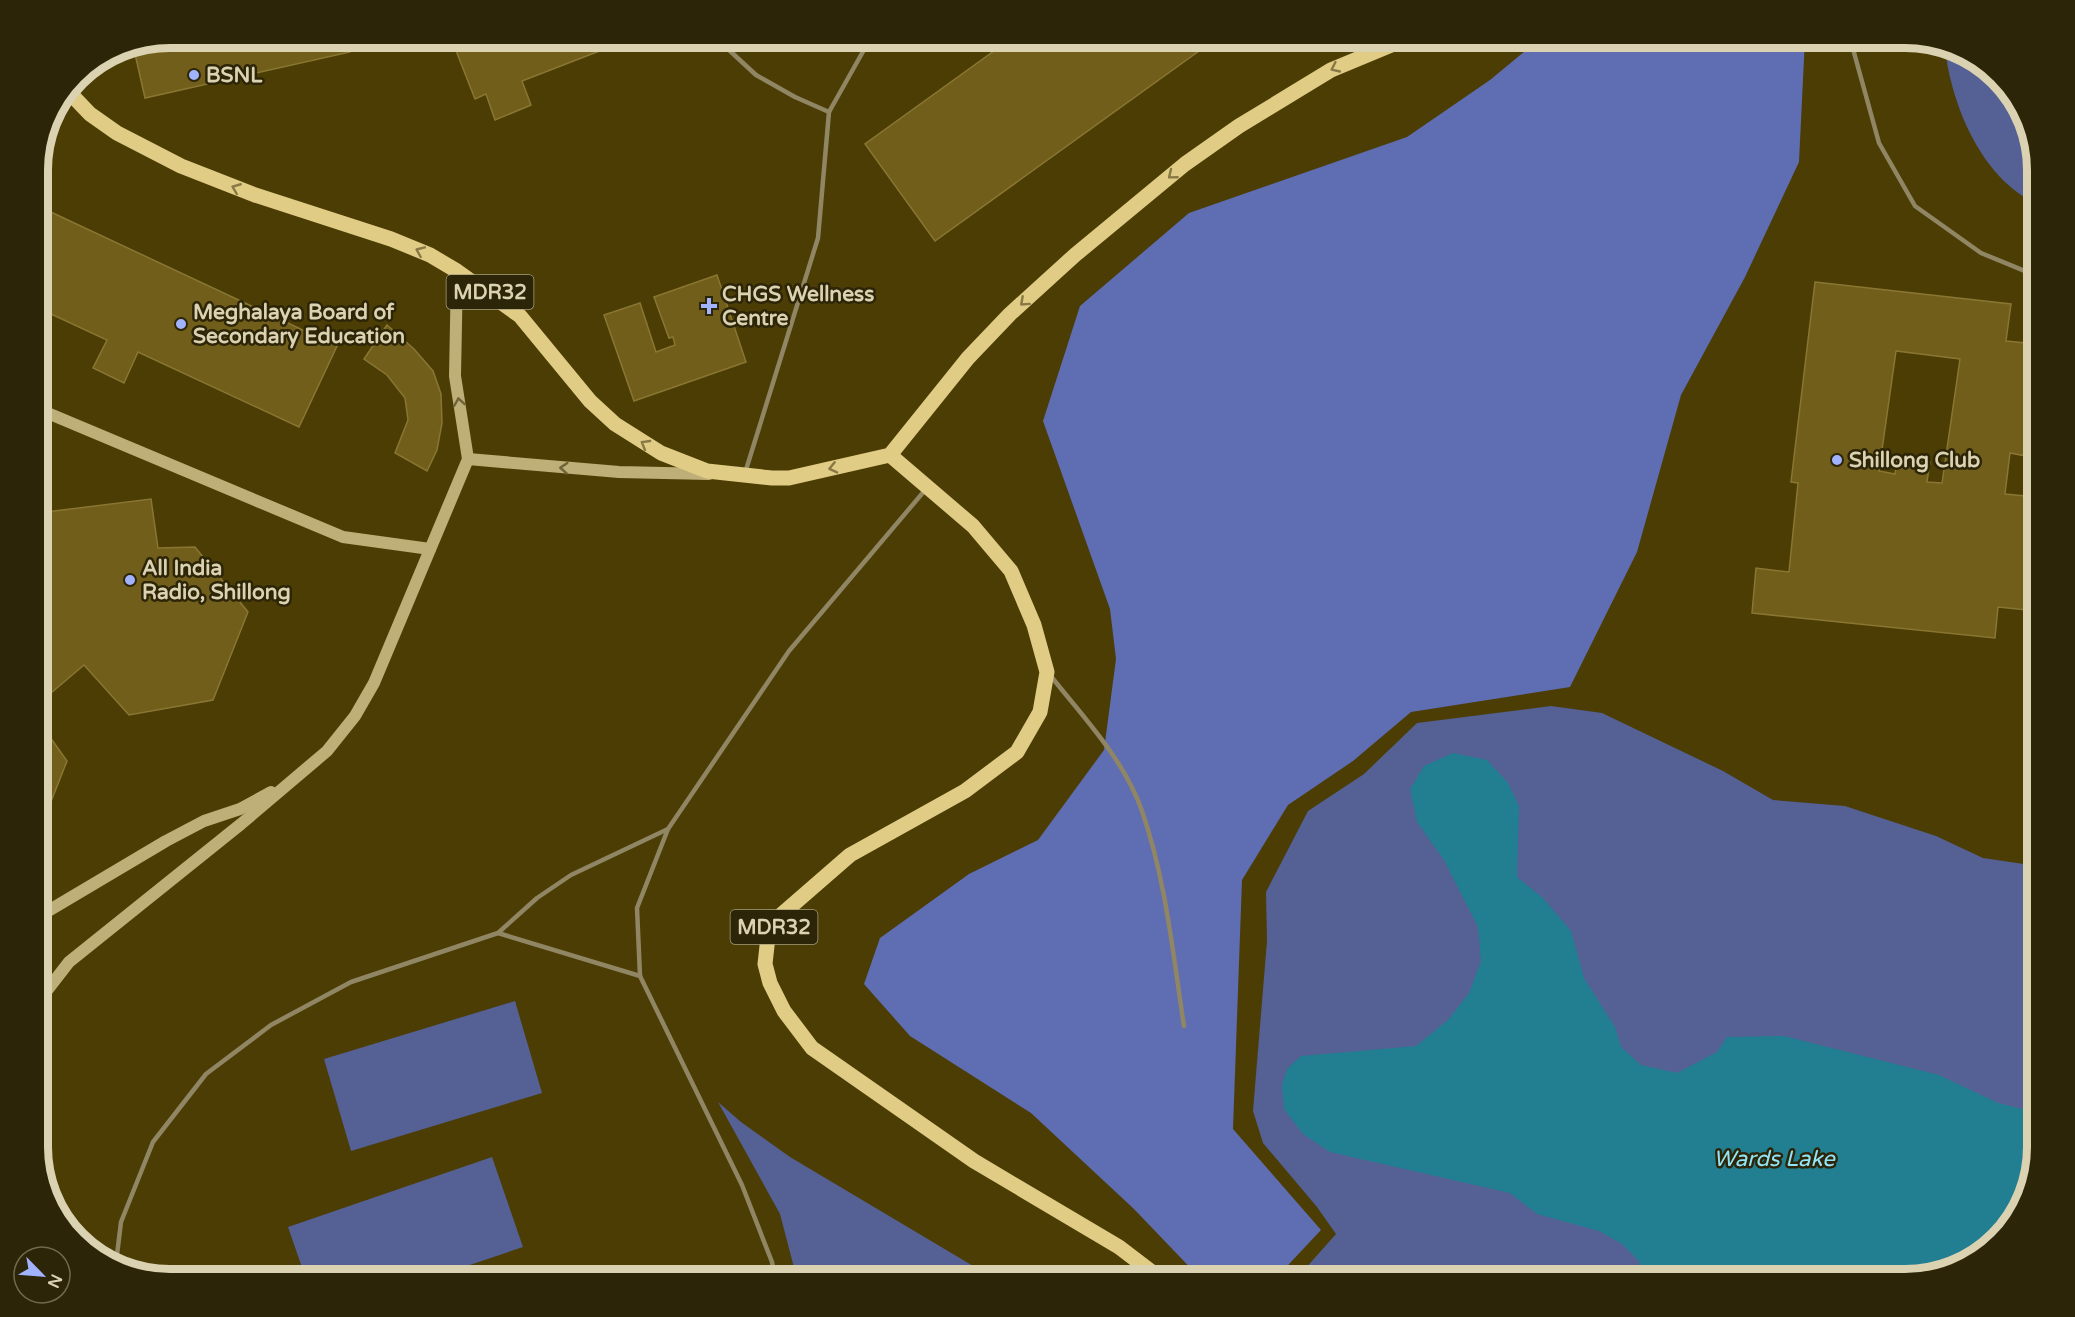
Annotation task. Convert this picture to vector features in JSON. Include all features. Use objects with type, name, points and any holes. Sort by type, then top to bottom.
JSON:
[{"type":"main road","points":[[890,455],[968,358],[1010,314],[1075,255],[1185,164],[1239,126],[1331,70],[1384,48]]},
{"type":"main road","name":"MDR32","points":[[73,96],[90,114],[117,133],[181,166],[255,195],[391,239],[430,255],[457,271],[520,316],[590,401],[615,424],[680,462],[727,474],[789,478],[890,455],[973,526],[1011,571],[1034,624],[1047,672],[1040,712],[1017,752],[965,791],[850,855],[809,889],[781,915],[768,937],[765,964],[770,983],[784,1011],[812,1048],[975,1161],[1119,1246],[1147,1269]]},
{"type":"street","points":[[48,989],[69,962],[327,751],[360,707],[374,683],[468,459],[455,376],[457,271]]},
{"type":"street","points":[[48,413],[343,537],[430,549]]},
{"type":"street","points":[[468,459],[619,472],[727,474]]},
{"type":"street","points":[[48,911],[175,836],[204,821],[240,809],[293,780]]},
{"type":"lane","points":[[727,48],[756,75],[795,98],[829,111]]},
{"type":"lane","points":[[745,476],[818,238],[829,111],[865,48]]},
{"type":"lane","points":[[1853,48],[1879,142],[1915,206],[1981,253],[2027,272]]},
{"type":"lane","points":[[773,1269],[742,1185],[640,976],[637,908],[668,829],[789,651],[928,487]]},
{"type":"lane","points":[[1047,672],[1110,749],[1142,809],[1163,891],[1184,1026]]},
{"type":"lane","points":[[2026,696],[2027,692]]},
{"type":"lane","points":[[117,1256],[121,1221],[153,1142],[206,1074],[271,1025],[351,982],[498,933],[537,898],[571,875],[668,829]]},
{"type":"lane","points":[[498,933],[640,976]]},
{"type":"shaded area","points":[[1529,48],[1805,48],[1799,162],[1745,277],[1681,395],[1637,552],[1570,687],[1411,712],[1353,761],[1288,805],[1242,880],[1233,1129],[1321,1230],[1284,1269],[1191,1269],[1134,1209],[1031,1113],[910,1036],[864,984],[880,938],[969,874],[1038,840],[1104,750],[1116,659],[1110,609],[1043,421],[1080,306],[1189,213],[1407,137],[1490,80]]},
{"type":"shaded area","points":[[1946,55],[1985,78],[2006,102],[2023,138],[2026,154],[2027,198],[2000,177],[1973,139],[1963,117]]},
{"type":"shaded area","points":[[1551,706],[1602,713],[1723,771],[1773,800],[1845,806],[1936,836],[1983,858],[2027,865],[2026,1163],[2021,1186],[2002,1221],[1979,1244],[1966,1253],[1937,1265],[1921,1268],[1305,1269],[1336,1234],[1317,1207],[1263,1143],[1253,1111],[1267,941],[1266,892],[1308,811],[1364,774],[1417,723]]},
{"type":"shaded area","points":[[515,1001],[542,1093],[351,1151],[324,1059]]},
{"type":"shaded area","points":[[718,1102],[741,1122],[790,1157],[978,1269],[794,1269],[780,1214]]},
{"type":"shaded area","points":[[492,1157],[523,1247],[458,1269],[303,1269],[288,1227]]},
{"type":"water","name":"Wards Lake","points":[[1453,753],[1487,760],[1508,783],[1519,806],[1517,877],[1543,898],[1571,931],[1584,978],[1615,1027],[1621,1047],[1641,1065],[1677,1073],[1717,1052],[1727,1037],[1784,1036],[1939,1075],[1998,1103],[2027,1110],[2027,1139],[2022,1158],[2023,1179],[2002,1221],[1979,1244],[1966,1253],[1937,1265],[1921,1268],[1640,1269],[1639,1261],[1622,1244],[1599,1231],[1537,1214],[1510,1193],[1330,1152],[1303,1134],[1284,1109],[1282,1085],[1287,1069],[1301,1056],[1416,1046],[1448,1020],[1469,993],[1481,961],[1478,927],[1444,860],[1417,822],[1410,789],[1424,766]]},
{"type":"building","name":"BSNL","points":[[349,48],[350,52],[145,98],[135,53],[146,50]]},
{"type":"building","points":[[455,48],[607,48],[522,81],[531,105],[495,120],[486,94],[475,99]]},
{"type":"building","points":[[998,48],[1203,48],[935,241],[865,144]]},
{"type":"building","name":"Meghalaya Board of Secondary Education","points":[[48,211],[337,346],[299,427],[138,352],[124,383],[93,368],[107,340],[48,313]]},
{"type":"building","points":[[717,275],[746,362],[634,401],[604,315],[640,303],[656,352],[675,345],[673,337],[669,338],[654,297]]},
{"type":"building","name":"Shillong Club","points":[[1815,282],[2011,304],[2006,341],[2027,343],[2027,446],[2026,456],[2010,453],[2005,494],[2027,496],[2027,610],[1998,607],[1995,638],[1752,613],[1756,568],[1789,572],[1798,483],[1791,482]],"holes":[[[1896,351],[1960,359],[1942,483],[1927,482],[1930,462],[1897,458],[1895,474],[1879,471]]]},
{"type":"building","points":[[387,325],[414,349],[433,371],[441,394],[442,423],[437,450],[427,471],[395,453],[408,420],[405,398],[387,375],[364,359]]},
{"type":"building","name":"All India Radio, Shillong","points":[[151,499],[158,548],[195,547],[248,612],[213,700],[129,715],[84,665],[48,696],[48,512]]},
{"type":"building","points":[[48,734],[67,761],[48,804]]},
{"type":"place","name":"BSNL","points":[[194,75]]},
{"type":"place","name":"CHGS Wellness Centre","points":[[709,306]]},
{"type":"place","name":"Meghalaya Board of Secondary Education","points":[[181,324]]},
{"type":"place","name":"Shillong Club","points":[[1837,460]]},
{"type":"place","name":"All India Radio, Shillong","points":[[130,580]]}]
